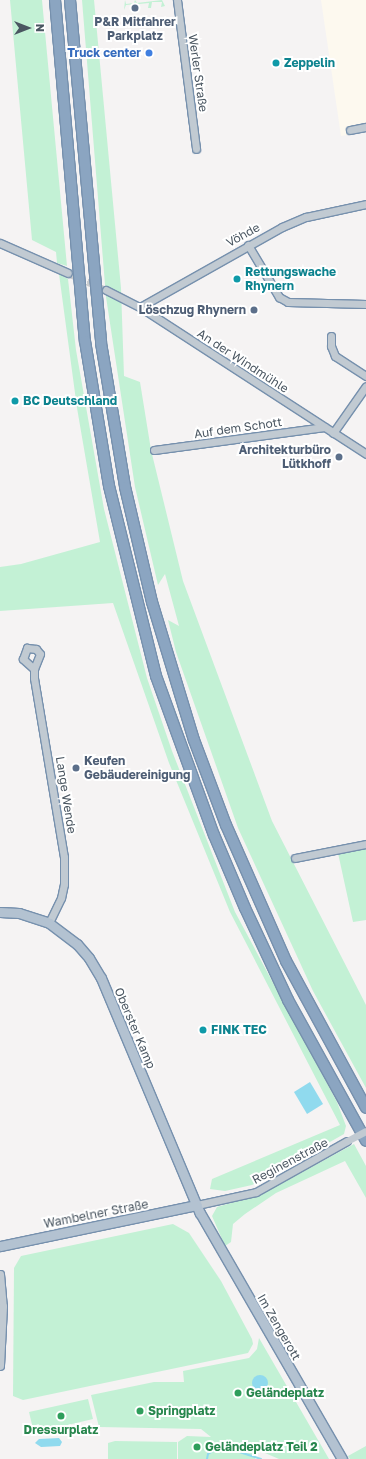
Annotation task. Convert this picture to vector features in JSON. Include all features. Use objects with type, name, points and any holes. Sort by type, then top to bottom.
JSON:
[{"type":"highway","points":[[55,0],[85,341],[109,486],[123,552],[156,676],[214,835],[245,908],[288,1000],[366,1141]]},
{"type":"highway","points":[[70,0],[101,343],[125,487],[152,602],[194,740],[229,832],[286,961],[366,1108]]},
{"type":"main road","name":"Oberster Kamp","points":[[0,912],[19,913],[49,923],[77,944],[100,978],[197,1205]]},
{"type":"main road","name":"Wambelner Straße","points":[[0,1246],[197,1205]]},
{"type":"main road","name":"Im Zengerott","points":[[197,1205],[342,1459]]},
{"type":"street","name":"Werler Straße","points":[[177,0],[196,149]]},
{"type":"street","points":[[350,130],[366,127]]},
{"type":"street","name":"Vöhde","points":[[140,307],[248,245],[296,220],[366,204]]},
{"type":"street","points":[[0,243],[68,273]]},
{"type":"street","points":[[248,245],[279,297],[288,302],[366,304]]},
{"type":"street","name":"An der Windmühle","points":[[106,290],[140,307],[366,454]]},
{"type":"street","points":[[331,336],[331,346],[335,356],[366,376]]},
{"type":"street","points":[[333,433],[366,386]]},
{"type":"street","name":"Auf dem Schott","points":[[154,450],[324,427]]},
{"type":"street","name":"Lange Wende","points":[[34,669],[64,857],[63,891],[49,923]]},
{"type":"street","points":[[295,858],[366,844]]},
{"type":"street","name":"Reginenstraße","points":[[197,1205],[256,1192],[366,1131]]},
{"type":"street","points":[[0,1274],[3,1306],[0,1366]]},
{"type":"shaded area","points":[[321,0],[366,0],[366,132],[341,136]]},
{"type":"green space","points":[[10,0],[42,0],[67,266],[57,263],[56,252],[32,240]]},
{"type":"green space","points":[[82,0],[94,0],[121,288],[124,376],[140,382],[151,450],[183,581],[272,821],[366,1005],[366,1088],[313,991],[238,828],[176,652],[168,620],[179,626],[165,574],[158,585],[135,487],[106,297]]},
{"type":"green space","points":[[125,0],[126,4],[134,3],[135,0],[137,3],[162,0],[165,6],[161,7],[162,2],[152,2],[151,8],[148,8],[149,3],[139,4],[137,9],[136,4],[126,5],[124,10]]},
{"type":"green space","points":[[59,274],[68,279],[76,350],[104,509],[147,678],[172,751],[235,912],[337,1102],[346,1126],[344,1134],[270,1176],[252,1185],[225,1191],[210,1189],[212,1179],[340,1125],[230,912],[169,763],[113,603],[0,611],[0,567],[21,564],[100,542],[77,408]]},
{"type":"green space","points":[[366,848],[366,920],[353,922],[338,853]]},
{"type":"green space","points":[[354,1144],[366,1166],[366,1198],[345,1161],[276,1193],[245,1214],[233,1224],[231,1242],[225,1246],[212,1216],[217,1207],[262,1194]]},
{"type":"green space","points":[[173,1224],[189,1233],[221,1281],[252,1339],[253,1344],[248,1353],[23,1400],[13,1396],[14,1268],[21,1256]]},
{"type":"green space","name":"Geländeplatz","points":[[259,1338],[329,1459],[279,1459],[258,1450],[255,1459],[178,1459],[178,1442],[187,1436],[211,1437],[201,1429],[99,1427],[91,1395],[154,1382],[184,1382],[183,1371],[249,1358],[257,1349]]},
{"type":"green space","name":"Dressurplatz","points":[[88,1399],[93,1419],[34,1433],[29,1412]]},
{"type":"green space","points":[[115,1441],[177,1442],[177,1459],[108,1459],[108,1443]]},
{"type":"green space","points":[[366,1446],[366,1459],[350,1459],[348,1456]]},
{"type":"water","points":[[310,1082],[323,1104],[307,1114],[294,1092]]},
{"type":"water","points":[[260,1375],[267,1380],[268,1383],[263,1390],[260,1391],[253,1386],[252,1383],[257,1376]]},
{"type":"water","points":[[59,1438],[62,1442],[60,1446],[41,1447],[35,1443],[39,1439]]},
{"type":"waterway","points":[[207,1459],[208,1454],[221,1446],[261,1459]]},
{"type":"tunnel","points":[[68,273],[106,290]]},
{"type":"place","name":"P&R Mitfahrer Parkplatz","points":[[135,8]]},
{"type":"place","name":"Truck center","points":[[149,53]]},
{"type":"place","name":"Zeppelin","points":[[276,63]]},
{"type":"place","name":"Rettungswache Rhynern","points":[[237,279]]},
{"type":"place","name":"Löschzug Rhynern","points":[[254,310]]},
{"type":"place","name":"BC Deutschland","points":[[15,401]]},
{"type":"place","name":"Architekturbüro Lütkhoff","points":[[339,457]]},
{"type":"place","name":"Keufen Gebäudereinigung","points":[[76,768]]},
{"type":"place","name":"FINK TEC","points":[[203,1030]]},
{"type":"place","name":"Geländeplatz","points":[[238,1393]]},
{"type":"place","name":"Springplatz","points":[[140,1411]]},
{"type":"place","name":"Dressurplatz","points":[[61,1416]]},
{"type":"place","name":"Geländeplatz Teil 2","points":[[197,1447]]}]
